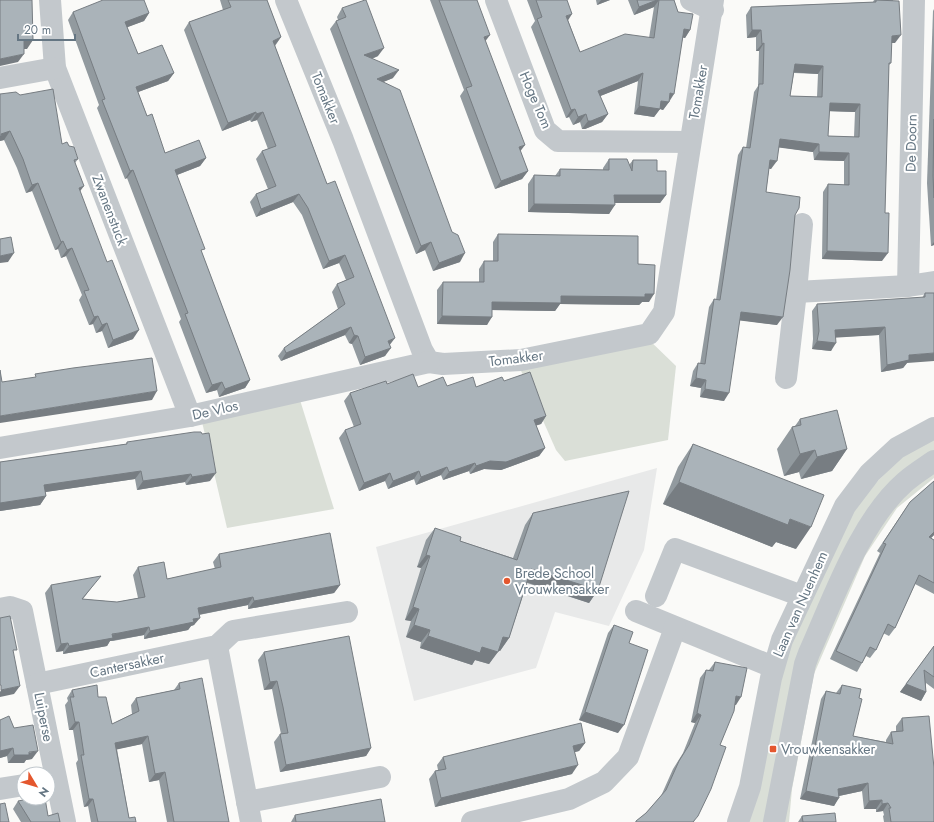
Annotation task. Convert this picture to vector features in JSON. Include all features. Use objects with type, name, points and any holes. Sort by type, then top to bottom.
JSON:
[{"type":"street","name":"Zwanenstuck","points":[[50,0],[55,68],[190,416]]},
{"type":"street","name":"Tomakker","points":[[286,0],[343,140],[422,350],[429,362],[443,364],[521,360],[649,334],[664,312],[713,5]]},
{"type":"street","name":"Hoge Tom","points":[[496,0],[545,130],[558,142],[690,142]]},
{"type":"street","points":[[692,0],[713,5]]},
{"type":"street","name":"De Doorn","points":[[908,286],[914,0]]},
{"type":"street","points":[[0,78],[55,68]]},
{"type":"street","points":[[786,378],[802,224]]},
{"type":"street","points":[[796,292],[908,286],[934,282]]},
{"type":"street","name":"De Vlos","points":[[0,448],[190,416],[429,362]]},
{"type":"street","name":"Laan van Nuenhem","points":[[738,822],[750,787],[773,667],[782,640],[845,506],[870,473],[897,448],[934,428]]},
{"type":"street","name":"Laan van Nuenhem","points":[[774,822],[804,664],[857,547],[877,514],[904,482],[934,461]]},
{"type":"street","points":[[656,596],[675,549],[802,596]]},
{"type":"street","name":"Luiperse","points":[[0,609],[10,607],[22,611],[37,684],[50,766]]},
{"type":"street","points":[[636,610],[675,628],[773,667]]},
{"type":"street","points":[[347,612],[233,631],[217,646],[249,812],[380,777]]},
{"type":"street","points":[[472,822],[506,818],[569,799],[604,782],[628,757],[675,628]]},
{"type":"street","name":"Cantersakker","points":[[37,684],[217,646]]},
{"type":"street","points":[[0,789],[16,786]]},
{"type":"street","name":"Luiperse","points":[[56,792],[65,822]]},
{"type":"shaded area","points":[[646,337],[676,366],[668,440],[565,461],[556,450],[518,364]]},
{"type":"shaded area","points":[[300,400],[334,509],[227,528],[202,422]]},
{"type":"shaded area","points":[[934,437],[934,478],[897,508],[865,556],[814,674],[792,789],[789,822],[740,822],[784,646],[850,509],[911,447]]},
{"type":"shaded area","name":"Brede School Vrouwkensakker","points":[[657,468],[644,550],[609,626],[555,612],[536,668],[414,701],[376,547]]},
{"type":"building","points":[[0,0],[32,0],[33,40],[24,41],[24,54],[0,59]]},
{"type":"building","points":[[103,0],[144,0],[149,13],[125,22],[138,54],[162,45],[174,73],[136,87],[147,116],[152,114],[165,153],[199,140],[206,158],[175,170],[205,249],[201,250],[250,380],[225,389],[222,382],[212,385],[185,314],[188,313],[133,170],[130,171],[102,100],[105,99],[73,12]]},
{"type":"building","points":[[228,0],[267,0],[281,37],[273,41],[327,184],[335,181],[395,338],[388,341],[391,348],[365,357],[358,336],[354,335],[351,327],[286,353],[284,348],[345,304],[337,284],[354,277],[345,255],[329,261],[308,208],[299,194],[261,209],[256,194],[276,186],[262,151],[276,146],[263,112],[256,114],[256,112],[228,123],[189,22],[231,7]]},
{"type":"building","points":[[365,0],[384,48],[364,55],[399,70],[377,79],[400,90],[452,232],[458,235],[465,253],[439,263],[431,242],[421,246],[336,21],[346,17],[342,8]]},
{"type":"building","points":[[439,0],[477,0],[490,35],[484,37],[525,145],[519,147],[528,171],[501,181],[466,88],[472,86]]},
{"type":"building","points":[[536,0],[567,0],[572,14],[566,16],[580,52],[625,34],[654,38],[659,0],[674,0],[678,12],[693,14],[690,30],[684,29],[674,94],[670,93],[669,102],[661,101],[660,109],[639,106],[643,73],[598,91],[608,114],[591,121],[588,121],[586,114],[578,117],[575,109],[571,110],[537,19],[542,17]]},
{"type":"building","points":[[637,0],[657,0],[639,7]]},
{"type":"building","points":[[876,0],[899,1],[901,35],[892,36],[891,63],[889,63],[885,213],[889,213],[888,253],[827,251],[828,184],[849,185],[849,153],[819,152],[819,144],[780,139],[777,161],[770,160],[766,192],[800,197],[799,208],[795,215],[790,270],[783,317],[741,312],[729,393],[705,389],[706,380],[696,378],[698,363],[705,364],[714,299],[720,300],[743,147],[750,148],[759,84],[763,84],[764,43],[762,44],[761,30],[752,30],[751,7],[876,2]],"holes":[[[795,64],[823,66],[822,97],[790,96]],[[830,103],[860,104],[859,137],[828,136]]]},
{"type":"building","points":[[53,89],[62,144],[67,142],[69,146],[74,147],[78,159],[74,160],[84,186],[79,188],[107,262],[112,260],[139,330],[113,340],[107,323],[102,325],[98,316],[94,317],[84,291],[89,290],[72,248],[67,250],[63,241],[61,242],[38,183],[32,185],[23,159],[10,131],[1,134],[2,136],[0,136],[0,94],[16,92],[20,95]]},
{"type":"building","points":[[934,119],[934,198],[933,176]]},
{"type":"building","points":[[609,159],[627,159],[632,171],[633,160],[657,160],[657,171],[666,171],[666,195],[614,195],[615,205],[534,204],[534,175],[560,176],[560,169],[609,170]]},
{"type":"building","points":[[498,234],[638,236],[638,264],[655,265],[654,294],[645,294],[645,297],[561,296],[561,303],[492,302],[492,317],[442,316],[443,282],[484,282],[484,261],[498,261]]},
{"type":"building","points":[[11,237],[14,253],[0,256],[0,239]]},
{"type":"building","points":[[925,293],[934,293],[934,353],[909,355],[909,360],[887,365],[885,327],[835,330],[836,343],[817,341],[819,331],[817,304],[925,297]]},
{"type":"building","points":[[152,358],[157,391],[0,416],[0,370],[2,382],[36,377],[35,374]]},
{"type":"building","points":[[530,372],[546,416],[534,420],[545,448],[506,462],[490,461],[476,466],[475,463],[449,472],[447,467],[421,477],[419,471],[393,481],[390,473],[364,483],[345,430],[361,424],[350,393],[386,381],[387,384],[413,374],[418,387],[443,377],[447,386],[473,377],[476,387],[502,377],[504,381]]},
{"type":"building","points":[[837,410],[847,449],[817,457],[815,450],[800,454],[792,427],[801,425],[800,419]]},
{"type":"building","points":[[201,432],[202,434],[209,433],[216,473],[192,477],[191,474],[143,481],[141,471],[44,485],[46,496],[0,503],[0,462],[127,444],[127,442]]},
{"type":"building","points":[[693,444],[824,495],[811,527],[790,519],[788,525],[679,482]]},
{"type":"building","points":[[934,481],[934,532],[929,537],[934,540],[934,583],[919,575],[895,628],[888,624],[876,650],[870,647],[862,663],[836,651],[886,544],[883,543],[910,502]]},
{"type":"building","points":[[629,491],[598,590],[531,569],[509,638],[503,637],[498,652],[482,647],[480,653],[428,636],[430,630],[414,625],[419,609],[413,607],[430,556],[426,555],[435,528],[461,537],[460,541],[517,560],[533,513]]},
{"type":"building","points":[[330,533],[340,585],[254,601],[253,597],[198,608],[200,618],[193,619],[194,622],[150,631],[149,627],[112,634],[113,638],[69,646],[68,643],[61,644],[51,585],[101,576],[82,599],[117,602],[145,597],[138,567],[164,562],[167,579],[221,567],[219,554]]},
{"type":"building","points":[[10,616],[17,650],[13,650],[20,686],[1,690],[0,618]]},
{"type":"building","points":[[614,625],[633,632],[629,643],[648,650],[624,725],[585,712]]},
{"type":"building","points":[[349,636],[371,748],[286,765],[280,734],[288,733],[283,707],[277,681],[270,682],[264,652]]},
{"type":"building","points":[[934,646],[934,677],[924,670],[926,692],[906,684]]},
{"type":"building","points":[[715,662],[747,668],[741,697],[736,696],[734,711],[720,745],[726,747],[711,789],[698,816],[693,822],[636,822],[666,790],[679,761],[689,745],[701,715],[697,713],[706,670],[713,671]]},
{"type":"building","points":[[202,678],[229,822],[174,822],[165,772],[155,774],[148,736],[115,743],[129,818],[135,817],[136,822],[98,822],[93,799],[89,799],[81,755],[84,755],[79,722],[75,722],[70,697],[74,697],[72,690],[97,685],[98,697],[106,697],[112,724],[139,711],[136,698],[180,689],[179,683]]},
{"type":"building","points":[[842,685],[861,689],[859,698],[862,699],[853,736],[893,744],[891,732],[903,731],[902,718],[929,716],[934,768],[934,822],[891,822],[889,808],[891,808],[888,803],[882,804],[882,800],[869,801],[868,783],[838,789],[839,798],[806,791],[826,691],[840,694]]},
{"type":"building","points":[[9,716],[14,728],[33,725],[38,751],[29,752],[29,755],[14,755],[13,748],[0,751],[0,720]]},
{"type":"building","points":[[581,723],[585,743],[573,746],[578,765],[441,798],[435,771],[446,769],[443,757]]},
{"type":"building","points":[[381,799],[385,822],[296,822],[295,815]]},
{"type":"building","points":[[5,803],[9,822],[0,822],[0,804]]},
{"type":"building","points":[[21,806],[46,806],[48,816],[58,813],[60,822],[31,822]]},
{"type":"building","points":[[835,813],[836,822],[803,822],[802,816]]},
{"type":"place","name":"Brede School Vrouwkensakker","points":[[507,581]]},
{"type":"place","name":"Vrouwkensakker","points":[[773,749]]}]
